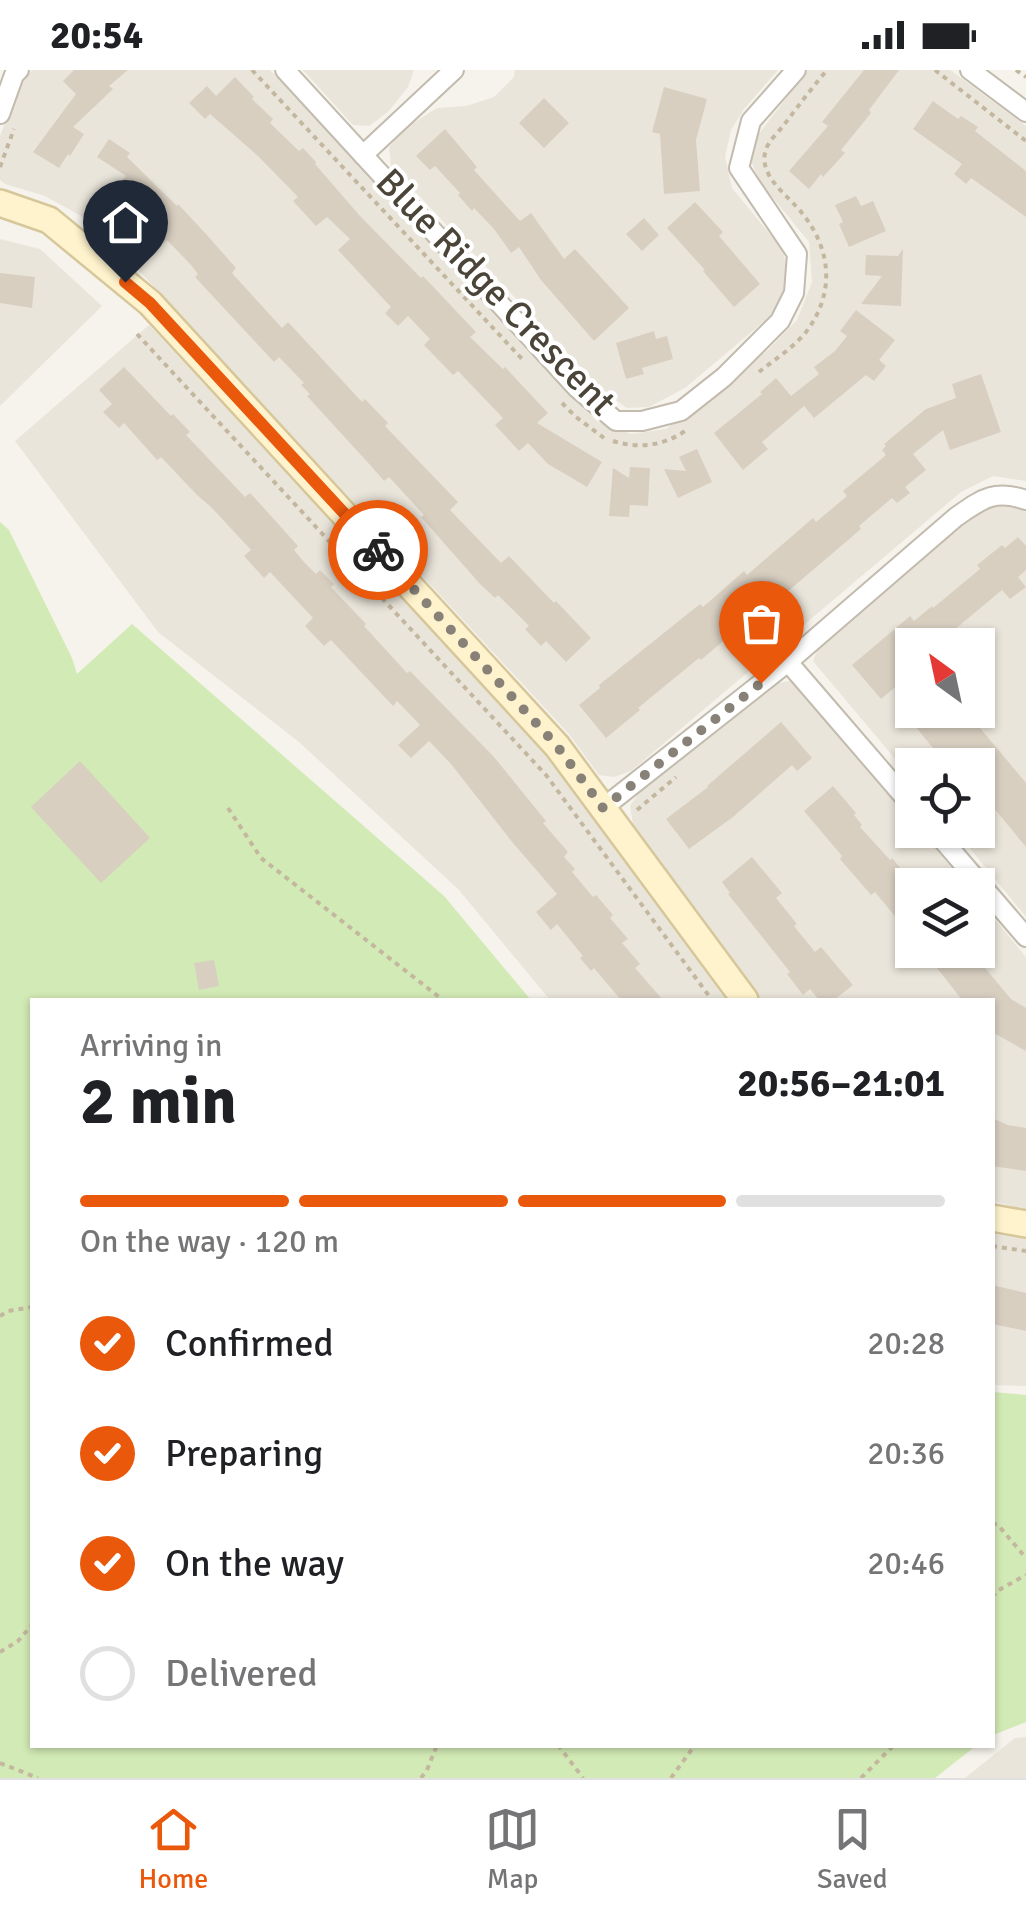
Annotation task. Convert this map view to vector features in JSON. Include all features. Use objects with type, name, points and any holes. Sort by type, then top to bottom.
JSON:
[{"type":"street","points":[[0,114],[19,70]]},
{"type":"street","name":"Blue Ridge Crescent","points":[[285,70],[577,388],[616,422],[642,421],[681,411],[724,377],[780,321],[794,292],[797,254],[739,168],[752,121],[796,70]]},
{"type":"street","points":[[363,155],[454,70]]},
{"type":"street","points":[[970,70],[1026,112]]},
{"type":"street","points":[[0,202],[49,220],[150,303],[557,746],[744,998]]},
{"type":"street","points":[[603,808],[788,662],[956,517],[981,500],[1006,494],[1026,500]]},
{"type":"street","points":[[788,662],[895,786]]},
{"type":"street","points":[[949,848],[1026,937]]},
{"type":"street","points":[[995,1219],[1026,1224]]},
{"type":"path","points":[[252,70],[522,360]]},
{"type":"path","points":[[758,372],[804,335],[822,308],[827,286],[826,262],[815,232],[779,191],[764,164],[766,147],[827,70]]},
{"type":"path","points":[[935,70],[1026,141]]},
{"type":"path","points":[[1016,70],[1026,78]]},
{"type":"path","points":[[136,334],[546,775],[711,998]]},
{"type":"path","points":[[562,402],[599,436],[620,443],[650,446],[684,432]]},
{"type":"path","points":[[228,808],[261,858],[440,998]]},
{"type":"path","points":[[995,1246],[1026,1251]]},
{"type":"path","points":[[0,1316],[30,1308]]},
{"type":"path","points":[[995,1524],[1026,1558]]},
{"type":"path","points":[[995,1593],[1026,1574]]},
{"type":"path","points":[[0,1652],[30,1628]]},
{"type":"path","points":[[421,1778],[435,1748]]},
{"type":"path","points":[[560,1748],[583,1778]]},
{"type":"path","points":[[670,1778],[693,1748]]},
{"type":"path","points":[[861,1778],[891,1748]]},
{"type":"path","points":[[0,1763],[38,1778]]},
{"type":"shaded area","points":[[32,70],[270,70],[598,422],[631,434],[666,429],[769,349],[797,320],[812,282],[809,242],[760,182],[751,161],[757,136],[808,70],[950,70],[1026,126],[1026,481],[993,476],[961,492],[631,771],[614,777],[599,775],[568,733],[116,246],[81,216],[45,196],[0,180],[0,136],[19,88]]},
{"type":"shaded area","points":[[303,70],[414,70],[408,87],[388,112],[369,126],[353,125]]},
{"type":"shaded area","points":[[515,70],[778,70],[731,130],[725,157],[732,188],[783,250],[789,282],[780,308],[685,388],[649,407],[627,408],[603,391],[391,166],[389,147],[407,127],[437,108],[466,106],[494,97],[514,77]]},
{"type":"shaded area","points":[[0,239],[40,249],[102,306],[0,406]]},
{"type":"shaded area","points":[[149,325],[537,743],[725,998],[548,998],[459,890],[299,742],[158,632],[15,441]]},
{"type":"shaded area","points":[[1003,502],[1026,509],[1026,917],[995,879],[995,868],[986,868],[970,848],[995,848],[995,748],[895,748],[895,759],[813,661],[820,644],[973,515]]},
{"type":"shaded area","points":[[789,681],[800,688],[895,802],[895,848],[934,848],[951,868],[895,868],[895,968],[995,968],[995,920],[1026,957],[1026,1210],[995,1202],[995,998],[761,998],[633,824],[630,806],[641,790],[769,685]]},
{"type":"shaded area","points":[[995,1234],[1026,1238],[1026,1386],[995,1385]]},
{"type":"shaded area","points":[[1026,1737],[1026,1778],[965,1778],[1015,1738]]},
{"type":"green space","points":[[0,522],[9,530],[77,674],[132,624],[444,896],[529,998],[30,998],[30,1748],[973,1748],[935,1778],[0,1778]]},
{"type":"green space","points":[[995,1392],[1026,1395],[1026,1722],[995,1734]]},
{"type":"building","points":[[74,70],[128,70],[73,127],[84,134],[59,168],[33,152],[76,94],[63,81]]},
{"type":"building","points":[[864,70],[899,70],[841,150],[845,153],[809,189],[789,171],[828,126],[822,122]]},
{"type":"building","points":[[235,77],[273,119],[270,123],[299,151],[303,148],[360,216],[476,332],[470,337],[548,413],[537,423],[602,462],[587,487],[548,464],[528,443],[519,451],[495,425],[503,418],[458,371],[453,375],[424,345],[430,339],[408,316],[398,326],[385,313],[391,307],[338,250],[350,239],[327,217],[316,226],[293,201],[298,197],[259,157],[210,114],[205,119],[189,103],[207,86],[216,96]]},
{"type":"building","points":[[664,87],[707,99],[696,140],[700,191],[664,194],[660,134],[652,132]]},
{"type":"building","points":[[544,98],[569,123],[544,148],[519,123]]},
{"type":"building","points":[[933,101],[958,119],[961,116],[978,127],[975,131],[1026,171],[1026,217],[971,178],[966,184],[954,174],[962,164],[913,129]]},
{"type":"building","points":[[445,129],[477,167],[474,170],[520,221],[531,213],[564,259],[575,249],[629,308],[594,341],[541,280],[519,247],[511,253],[435,166],[430,170],[416,156]]},
{"type":"building","points":[[109,139],[130,153],[127,157],[206,234],[236,268],[232,273],[282,328],[288,322],[362,402],[365,399],[388,423],[385,426],[458,502],[450,510],[501,563],[509,556],[591,638],[566,662],[546,641],[541,646],[525,629],[529,626],[498,595],[495,598],[480,584],[421,517],[424,515],[389,477],[384,481],[307,396],[310,394],[301,385],[304,383],[279,357],[274,362],[195,277],[198,274],[167,240],[163,244],[150,231],[154,227],[129,202],[124,207],[109,193],[126,176],[97,157]]},
{"type":"building","points":[[856,196],[861,206],[873,201],[886,231],[849,247],[835,205]]},
{"type":"building","points":[[695,202],[723,232],[719,236],[760,284],[734,307],[667,228]]},
{"type":"building","points":[[644,218],[659,235],[642,251],[626,234]]},
{"type":"building","points":[[903,249],[901,306],[861,304],[882,276],[865,275],[866,255],[898,256]]},
{"type":"building","points":[[0,273],[35,277],[32,308],[0,303]]},
{"type":"building","points":[[856,310],[895,340],[879,360],[886,366],[874,381],[866,375],[814,418],[804,406],[762,442],[768,449],[743,470],[714,433],[776,378],[791,396],[819,374],[814,367],[847,336],[840,331]]},
{"type":"building","points":[[654,331],[656,339],[667,336],[673,359],[642,368],[644,374],[626,379],[616,343]]},
{"type":"building","points":[[124,367],[190,432],[186,435],[245,497],[250,493],[263,507],[298,546],[294,550],[304,562],[316,574],[320,570],[334,584],[331,587],[364,626],[494,757],[546,821],[543,823],[568,852],[564,857],[575,869],[572,872],[613,915],[610,918],[628,939],[622,943],[640,964],[635,968],[661,998],[619,998],[580,958],[583,956],[557,924],[551,930],[536,912],[557,894],[451,764],[429,741],[411,758],[398,745],[420,725],[397,701],[393,706],[331,640],[324,646],[305,626],[313,618],[270,572],[264,578],[244,556],[251,550],[211,507],[161,457],[157,460],[124,423],[119,428],[103,412],[112,404],[99,390]]},
{"type":"building","points":[[981,374],[1001,432],[950,450],[943,430],[913,454],[926,470],[905,487],[910,493],[897,503],[892,498],[739,633],[736,630],[699,658],[606,738],[579,705],[599,685],[744,571],[747,575],[813,518],[816,522],[847,496],[843,491],[886,455],[882,450],[884,444],[926,409],[956,398],[952,384]]},
{"type":"building","points":[[697,449],[712,482],[678,498],[664,469],[686,471],[679,457]]},
{"type":"building","points":[[630,467],[650,468],[648,506],[630,505],[629,517],[609,516],[613,468],[629,478]]},
{"type":"building","points":[[1018,537],[1026,546],[1026,570],[1018,577],[1026,587],[1010,599],[1002,590],[956,628],[896,628],[910,616],[914,621],[933,608],[980,569],[977,565],[1002,545],[1005,548]]},
{"type":"building","points":[[895,629],[895,687],[881,699],[852,665]]},
{"type":"building","points":[[781,722],[812,758],[797,771],[792,765],[733,817],[689,849],[666,819]]},
{"type":"building","points":[[917,728],[980,728],[1026,783],[1026,847],[995,809],[995,748],[933,748]]},
{"type":"building","points":[[80,761],[150,838],[101,883],[31,807]]},
{"type":"building","points":[[833,786],[856,813],[860,827],[900,868],[895,868],[895,916],[875,892],[871,895],[804,811]]},
{"type":"building","points":[[752,857],[782,893],[776,898],[797,924],[794,926],[815,952],[821,947],[853,985],[837,998],[817,998],[810,989],[803,995],[722,882]]},
{"type":"building","points":[[214,960],[219,986],[199,990],[194,963]]},
{"type":"building","points":[[937,968],[985,968],[1011,999],[1026,1008],[1026,1051],[995,1034],[995,998],[960,998]]},
{"type":"building","points":[[995,1119],[1026,1128],[1026,1171],[995,1166]]},
{"type":"building","points":[[995,1286],[1026,1293],[1026,1331],[995,1325]]},
{"type":"way so far","points":[[378,550],[557,746],[603,808],[761,683]]},
{"type":"route","points":[[125,282],[150,303],[378,550]]}]
